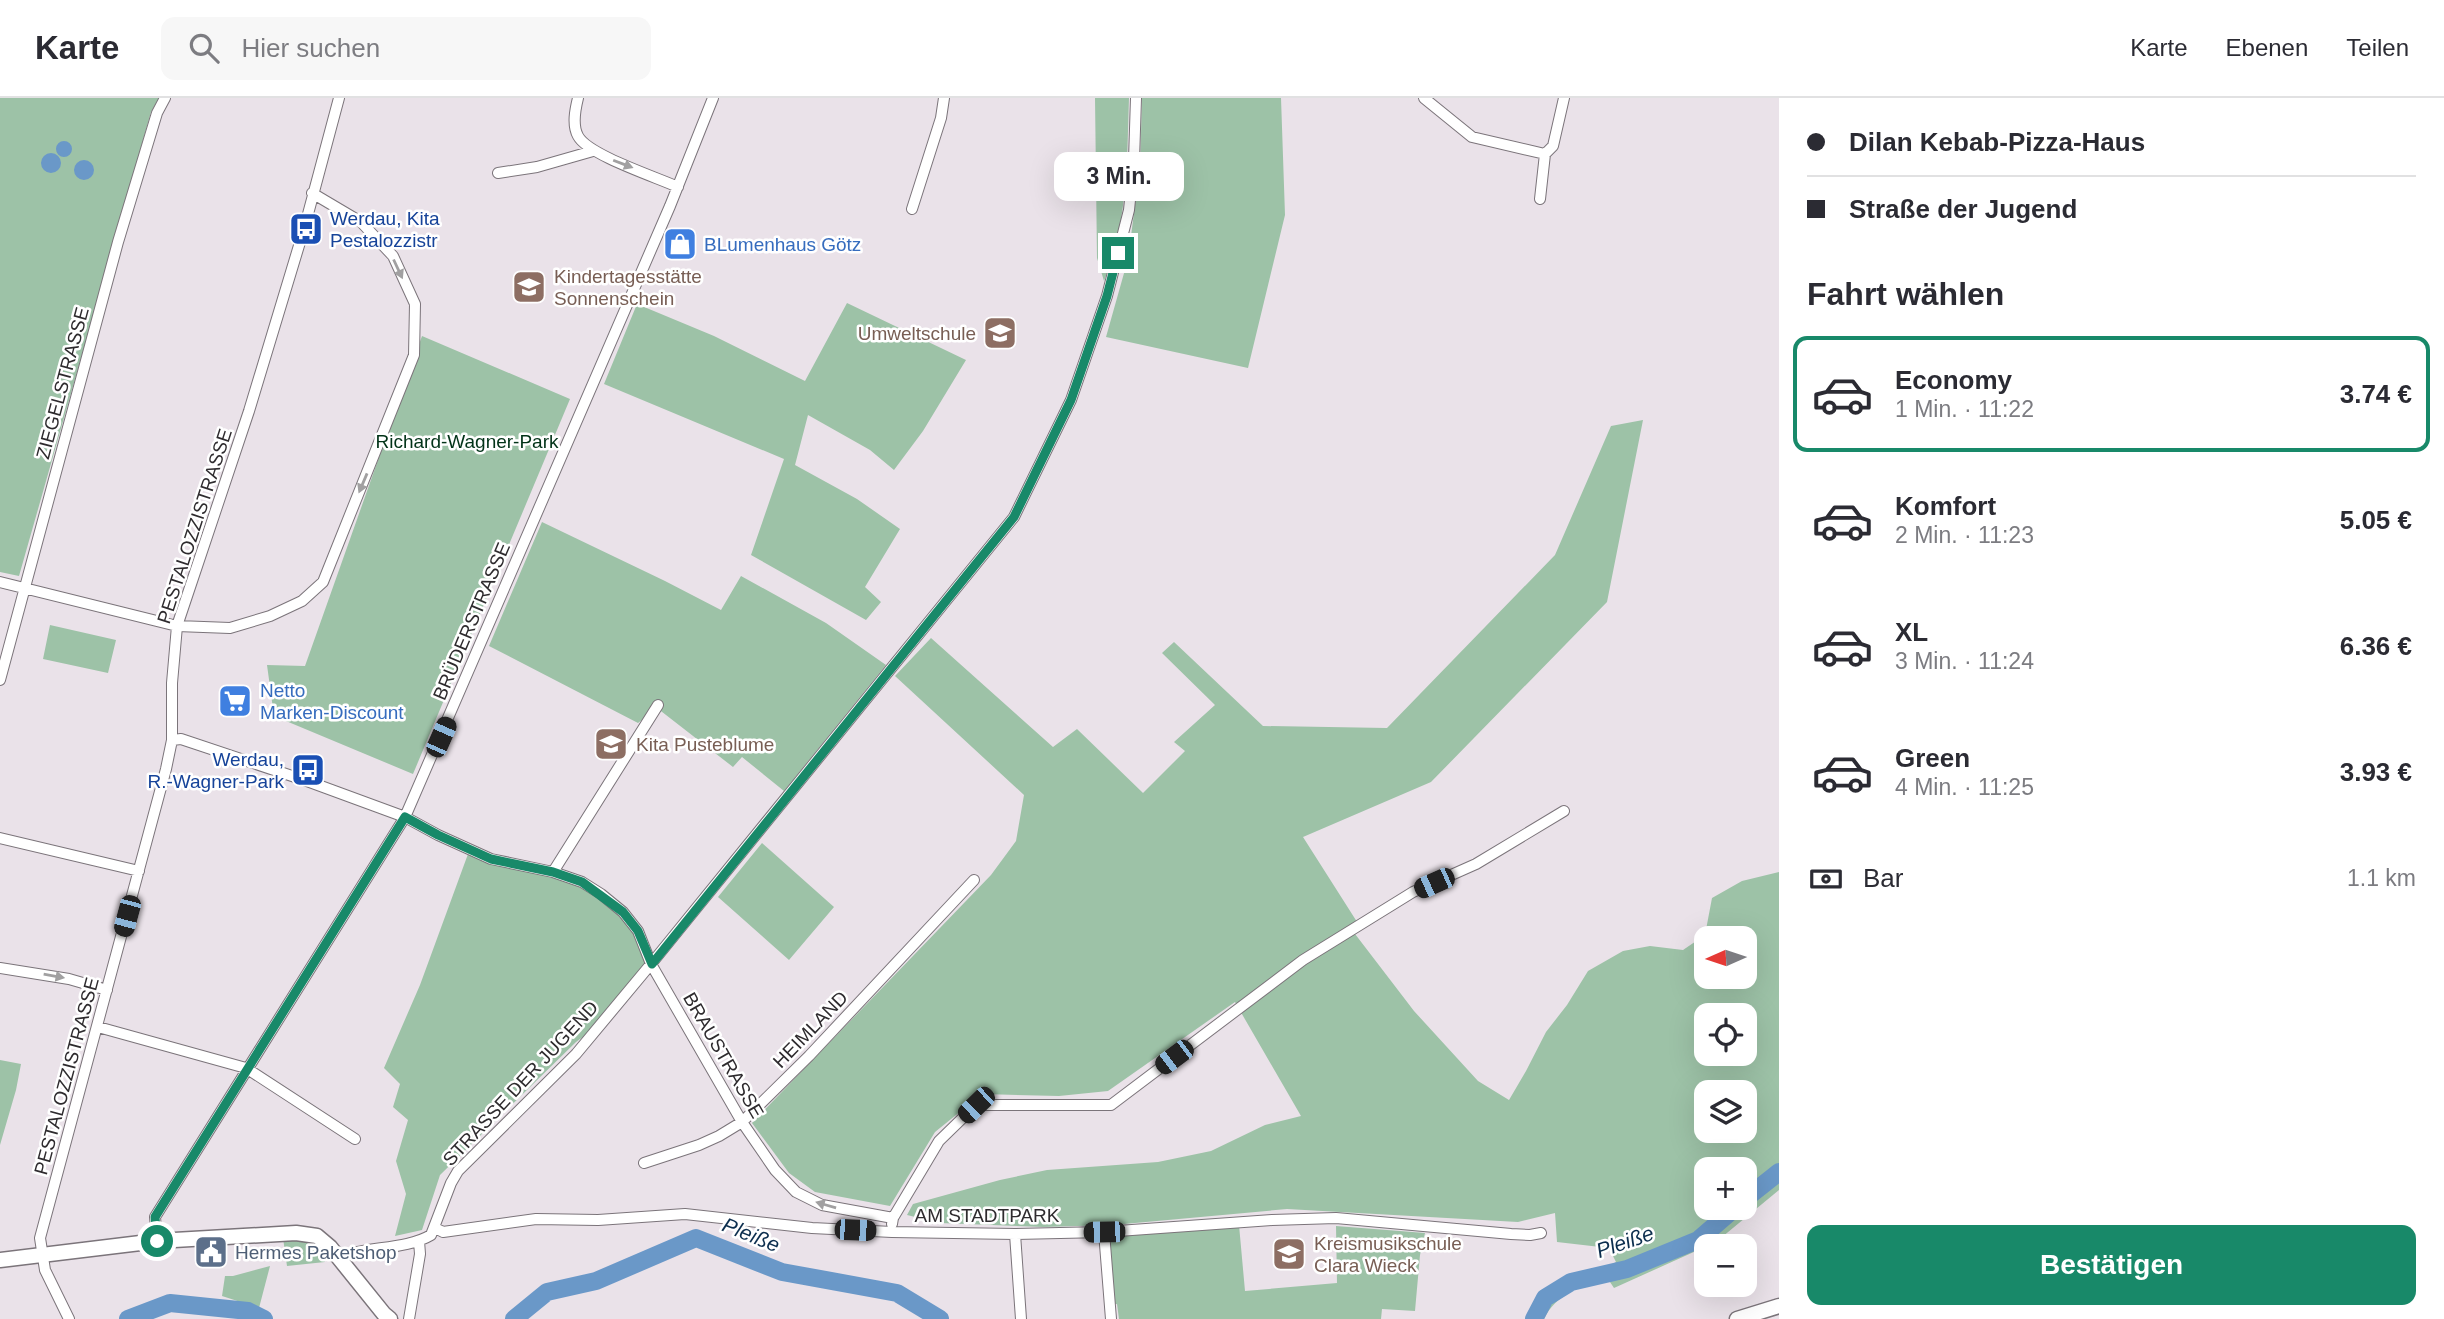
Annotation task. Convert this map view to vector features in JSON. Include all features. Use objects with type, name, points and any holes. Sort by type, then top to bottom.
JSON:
[{"type":"street","name":"ZIEGELSTRASSE","points":[[0,680],[118,242],[157,113],[164,98]]},
{"type":"street","name":"PESTALOZZISTRASSE","points":[[41,1254],[40,1238],[154,821],[172,740],[172,683],[177,626],[249,411],[339,98]]},
{"type":"street","points":[[578,98],[574,111],[579,137],[593,150],[678,187]]},
{"type":"street","name":"BRÜDERSTRASSE","points":[[157,1241],[155,1217],[405,817],[678,187],[713,98]]},
{"type":"street","points":[[912,209],[944,98]]},
{"type":"street","name":"STRASSE DER JUGEND","points":[[435,1228],[458,1171],[576,1054],[1014,517],[1071,400],[1107,296],[1129,211],[1136,98]]},
{"type":"street","points":[[1424,98],[1472,136],[1545,154]]},
{"type":"street","points":[[1540,199],[1545,154],[1553,146],[1564,98]]},
{"type":"street","points":[[498,173],[537,167],[593,150]]},
{"type":"street","points":[[0,582],[177,626],[230,628],[270,616],[302,601],[323,582],[414,355],[415,304],[393,256],[361,222],[312,193]]},
{"type":"street","points":[[553,872],[658,705]]},
{"type":"street","name":"BRAUSTRASSE","points":[[172,740],[181,739],[405,817],[491,859],[553,872],[582,882],[623,912],[638,931],[652,964],[742,1122],[775,1170],[796,1192],[822,1205],[893,1218]]},
{"type":"street","points":[[892,1232],[893,1218],[939,1141],[976,1105],[1111,1105],[1303,960],[1413,892],[1476,864],[1564,811]]},
{"type":"street","points":[[0,838],[139,871]]},
{"type":"street","name":"HEIMLAND","points":[[644,1163],[719,1136],[742,1122],[809,1056],[974,880]]},
{"type":"street","points":[[0,968],[69,979],[107,990]]},
{"type":"street","points":[[97,1027],[246,1068],[355,1139]]},
{"type":"street","name":"AM STADTPARK","points":[[435,1228],[443,1232],[536,1219],[598,1220],[685,1214],[812,1228],[892,1232],[1104,1232],[1336,1218],[1511,1234],[1541,1233]]},
{"type":"street","points":[[339,1257],[352,1252],[419,1241],[431,1235],[435,1228]]},
{"type":"street","points":[[1104,1232],[1111,1319]]},
{"type":"street","points":[[0,1260],[157,1241],[296,1233],[317,1236],[339,1257],[390,1319]]},
{"type":"street","points":[[1015,1234],[1021,1319]]},
{"type":"street","points":[[409,1319],[420,1254],[419,1241]]},
{"type":"street","points":[[41,1254],[45,1270],[69,1319]]},
{"type":"street","points":[[1737,1319],[1779,1306]]},
{"type":"green space","points":[[0,98],[159,98],[151,112],[19,576],[0,572]]},
{"type":"green space","points":[[1095,98],[1129,98],[1127,167],[1122,214],[1118,237],[1104,281],[1097,258]]},
{"type":"green space","points":[[1142,98],[1281,98],[1285,215],[1248,368],[1106,337],[1128,259],[1140,167]]},
{"type":"green space","points":[[847,303],[966,360],[923,431],[894,470],[870,450],[808,415],[795,465],[857,499],[900,529],[865,587],[881,602],[866,620],[751,555],[784,459],[604,384],[637,304],[714,336],[805,381]]},
{"type":"green space","name":"Richard-Wagner-Park","points":[[422,336],[570,399],[413,774],[274,716],[267,665],[305,666]]},
{"type":"green space","points":[[1643,420],[1607,602],[1431,782],[1303,837],[1359,925],[1352,930],[1414,1011],[1478,1081],[1509,1100],[1546,1032],[1588,971],[1623,951],[1650,946],[1683,950],[1694,942],[1694,989],[1757,989],[1757,926],[1707,926],[1712,898],[1742,881],[1779,872],[1779,1190],[1757,1208],[1757,1157],[1694,1157],[1694,1220],[1743,1220],[1726,1234],[1694,1234],[1694,1252],[1614,1288],[1608,1279],[1589,1284],[1555,1303],[1544,1319],[1526,1319],[1547,1290],[1570,1277],[1616,1262],[1609,1248],[1557,1242],[1555,1213],[1518,1222],[1287,1209],[1113,1225],[1043,1227],[940,1223],[907,1215],[913,1204],[1047,1170],[1158,1162],[1211,1151],[1265,1125],[1301,1116],[1235,1002],[1108,1091],[1059,1096],[982,1094],[935,1132],[890,1206],[815,1192],[789,1173],[752,1123],[991,875],[1016,841],[1024,795],[895,676],[931,638],[1053,747],[1077,729],[1143,793],[1185,751],[1174,742],[1215,705],[1162,653],[1174,642],[1263,726],[1387,728],[1555,555],[1611,426]]},
{"type":"green space","points":[[542,522],[721,610],[741,576],[826,623],[886,665],[784,791],[742,757],[733,767],[657,708],[638,723],[489,646]]},
{"type":"green space","points":[[50,625],[116,640],[108,673],[43,659]]},
{"type":"green space","points":[[762,843],[834,907],[789,960],[718,897]]},
{"type":"green space","points":[[468,854],[582,882],[623,912],[651,964],[602,1023],[576,1042],[440,1175],[422,1230],[395,1236],[406,1194],[396,1161],[408,1120],[393,1107],[400,1084],[384,1068],[420,985]]},
{"type":"green space","points":[[0,1060],[21,1064],[0,1145]]},
{"type":"green space","points":[[1239,1225],[1245,1291],[1337,1283],[1336,1226],[1425,1233],[1420,1255],[1415,1311],[1382,1309],[1381,1319],[1119,1319],[1117,1304],[1110,1305],[1104,1232]]},
{"type":"green space","points":[[283,1238],[308,1243],[325,1262],[287,1266]]},
{"type":"green space","points":[[270,1266],[259,1308],[222,1296],[225,1276]]},
{"type":"water","points":[[61,141],[67,141],[72,149],[70,155],[61,157],[56,152],[56,146]]},
{"type":"water","points":[[51,153],[58,156],[61,163],[58,170],[51,173],[44,170],[41,163],[44,156]]},
{"type":"water","points":[[80,160],[88,160],[94,170],[88,180],[80,180],[74,174],[74,166]]},
{"type":"waterway","name":"Pleiße","points":[[1757,1189],[1779,1172]]},
{"type":"waterway","name":"Pleiße","points":[[1534,1319],[1545,1298],[1571,1282],[1627,1269],[1698,1240],[1721,1220]]},
{"type":"waterway","name":"Pleiße","points":[[514,1319],[547,1292],[596,1281],[696,1238],[782,1272],[897,1293],[940,1319]]},
{"type":"waterway","name":"Pleiße","points":[[128,1319],[170,1303],[248,1311],[264,1319]]},
{"type":"place","name":"Werdau, Kita Pestalozzistr","points":[[306,229]]},
{"type":"place","name":"BLumenhaus Götz","points":[[680,244]]},
{"type":"place","name":"Kindertagesstätte Sonnenschein","points":[[529,287]]},
{"type":"place","name":"Umweltschule","points":[[1000,333]]},
{"type":"place","name":"Netto Marken-Discount","points":[[235,701]]},
{"type":"place","name":"Kita Pusteblume","points":[[611,744]]},
{"type":"place","name":"Werdau, R.-Wagner-Park","points":[[308,770]]},
{"type":"place","name":"Hermes Paketshop","points":[[211,1252]]},
{"type":"place","name":"Kreismusikschule Clara Wieck","points":[[1289,1254]]},
{"type":"route","points":[[157,1241],[155,1217],[405,817],[491,859],[553,872],[582,882],[623,912],[638,931],[652,964],[1014,517],[1071,400],[1107,296],[1118,253]]}]
